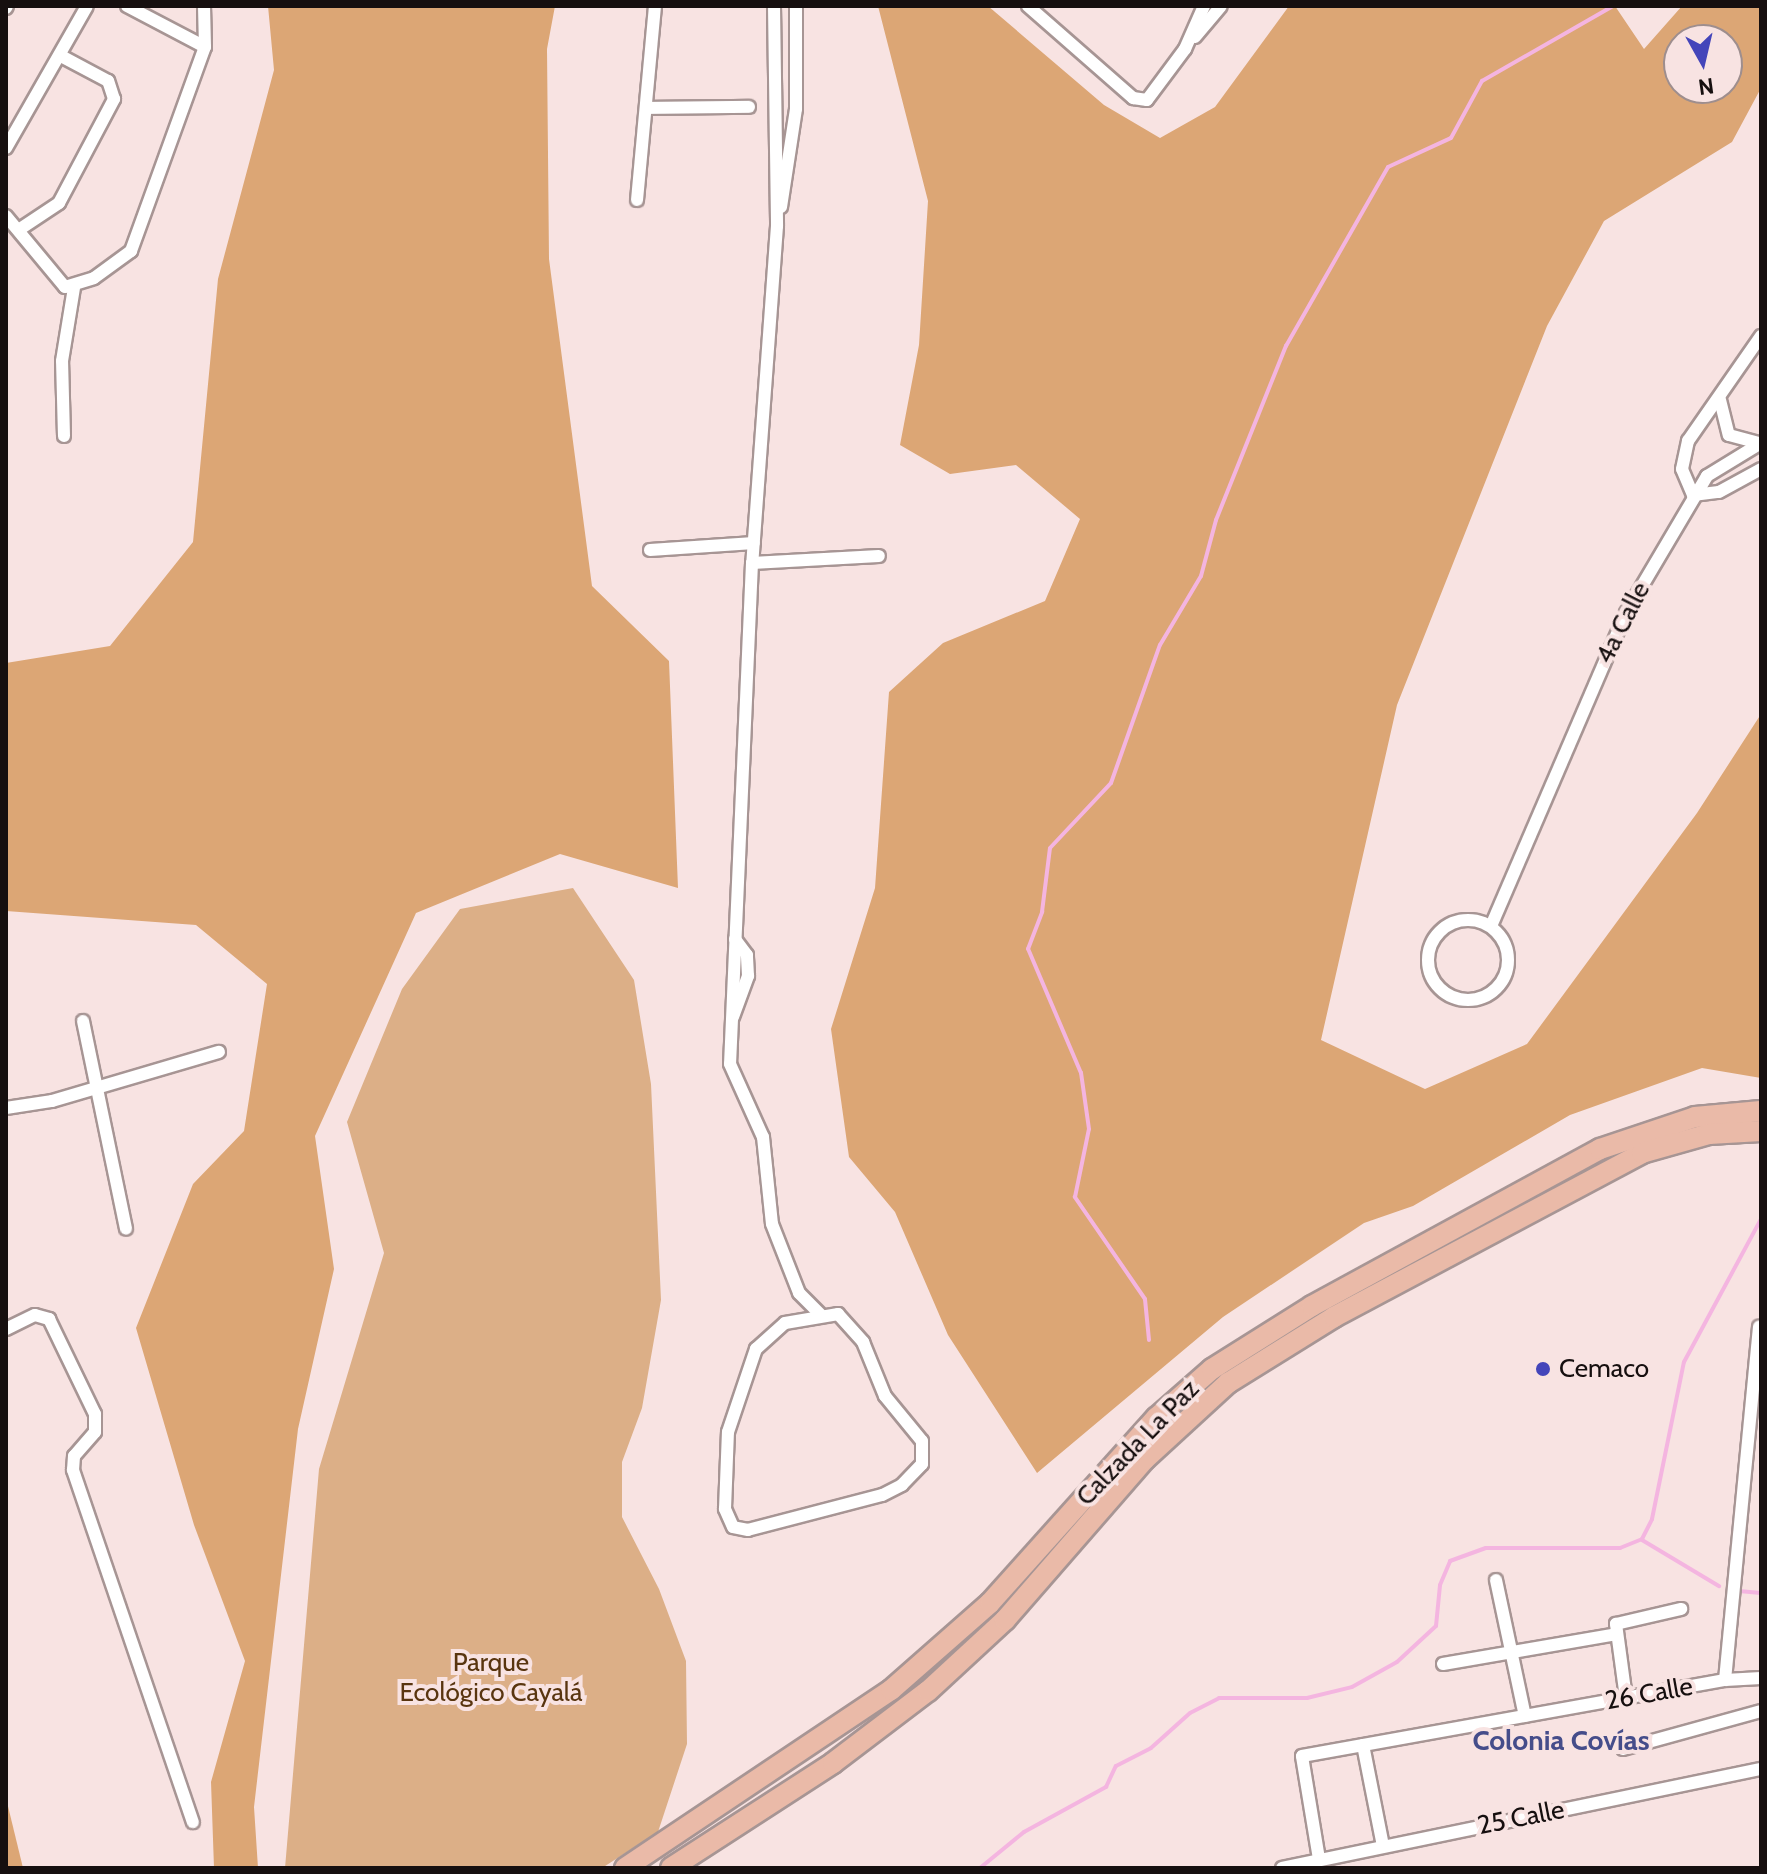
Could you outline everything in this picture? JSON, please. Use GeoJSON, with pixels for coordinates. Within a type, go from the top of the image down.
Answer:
{"type":"FeatureCollection","features":[{"type":"Feature","properties":{"kind":"main road","name":"Calzada La Paz"},"geometry":{"type":"LineString","coordinates":[[625,1868],[891,1690],[990,1603],[1156,1418],[1212,1369],[1312,1306],[1600,1149],[1695,1117],[1761,1111]]}},
{"type":"Feature","properties":{"kind":"main road","name":"Calzada La Paz"},"geometry":{"type":"LineString","coordinates":[[671,1868],[833,1763],[928,1691],[1005,1620],[1145,1459],[1228,1383],[1334,1317],[1642,1153],[1709,1134],[1761,1131]]}},
{"type":"Feature","properties":{"kind":"street"},"geometry":{"type":"LineString","coordinates":[[6,148],[87,6]]}},
{"type":"Feature","properties":{"kind":"street"},"geometry":{"type":"LineString","coordinates":[[127,6],[205,47]]}},
{"type":"Feature","properties":{"kind":"street"},"geometry":{"type":"LineString","coordinates":[[64,436],[62,361],[74,288],[122,259],[138,241],[205,47],[204,6]]}},
{"type":"Feature","properties":{"kind":"street"},"geometry":{"type":"LineString","coordinates":[[637,200],[655,6]]}},
{"type":"Feature","properties":{"kind":"street"},"geometry":{"type":"LineString","coordinates":[[774,6],[777,226],[752,563],[735,939],[747,955],[748,976],[730,1024],[730,1064],[763,1137],[772,1224],[799,1293],[820,1314]]}},
{"type":"Feature","properties":{"kind":"street"},"geometry":{"type":"LineString","coordinates":[[777,226],[796,109],[796,6]]}},
{"type":"Feature","properties":{"kind":"street"},"geometry":{"type":"LineString","coordinates":[[1028,6],[1133,98],[1147,100],[1159,91],[1185,49],[1204,6]]}},
{"type":"Feature","properties":{"kind":"street"},"geometry":{"type":"LineString","coordinates":[[1185,49],[1221,6]]}},
{"type":"Feature","properties":{"kind":"street"},"geometry":{"type":"LineString","coordinates":[[20,229],[59,203],[114,99],[108,81],[61,56]]}},
{"type":"Feature","properties":{"kind":"street"},"geometry":{"type":"LineString","coordinates":[[646,108],[749,107]]}},
{"type":"Feature","properties":{"kind":"street"},"geometry":{"type":"LineString","coordinates":[[6,216],[20,229],[56,282],[74,288]]}},
{"type":"Feature","properties":{"kind":"street"},"geometry":{"type":"LineString","coordinates":[[1761,336],[1683,455],[1682,469],[1693,495],[1719,492],[1761,469]]}},
{"type":"Feature","properties":{"kind":"street"},"geometry":{"type":"LineString","coordinates":[[1720,400],[1729,435],[1761,443]]}},
{"type":"Feature","properties":{"kind":"street","name":"4a Calle"},"geometry":{"type":"LineString","coordinates":[[1491,926],[1626,613],[1707,476],[1761,443]]}},
{"type":"Feature","properties":{"kind":"street"},"geometry":{"type":"LineString","coordinates":[[650,550],[754,543]]}},
{"type":"Feature","properties":{"kind":"street"},"geometry":{"type":"LineString","coordinates":[[752,563],[879,556]]}},
{"type":"Feature","properties":{"kind":"street"},"geometry":{"type":"LineString","coordinates":[[1465,919],[1491,926],[1507,947],[1509,961],[1500,985],[1490,994],[1464,1001],[1439,989],[1427,966],[1432,940],[1452,923],[1465,919]]}},
{"type":"Feature","properties":{"kind":"street"},"geometry":{"type":"LineString","coordinates":[[83,1021],[126,1229]]}},
{"type":"Feature","properties":{"kind":"street"},"geometry":{"type":"LineString","coordinates":[[6,1108],[98,1087],[219,1052]]}},
{"type":"Feature","properties":{"kind":"street"},"geometry":{"type":"LineString","coordinates":[[785,1323],[820,1314],[838,1314],[849,1321],[885,1396],[922,1441],[922,1464],[902,1485],[882,1495],[739,1529],[725,1509],[728,1432],[756,1349],[785,1323],[799,1293]]}},
{"type":"Feature","properties":{"kind":"street"},"geometry":{"type":"LineString","coordinates":[[6,1329],[35,1315],[49,1319],[95,1414],[95,1432],[71,1462],[193,1822]]}},
{"type":"Feature","properties":{"kind":"street"},"geometry":{"type":"LineString","coordinates":[[1725,1680],[1759,1327]]}},
{"type":"Feature","properties":{"kind":"street"},"geometry":{"type":"LineString","coordinates":[[1496,1580],[1509,1654],[1525,1716]]}},
{"type":"Feature","properties":{"kind":"street"},"geometry":{"type":"LineString","coordinates":[[1626,1698],[1616,1634],[1619,1621],[1681,1609]]}},
{"type":"Feature","properties":{"kind":"street"},"geometry":{"type":"LineString","coordinates":[[1443,1664],[1616,1634]]}},
{"type":"Feature","properties":{"kind":"street","name":"26 Calle"},"geometry":{"type":"LineString","coordinates":[[1319,1859],[1302,1756],[1725,1680],[1761,1678]]}},
{"type":"Feature","properties":{"kind":"street"},"geometry":{"type":"LineString","coordinates":[[1623,1749],[1761,1711]]}},
{"type":"Feature","properties":{"kind":"street"},"geometry":{"type":"LineString","coordinates":[[1363,1745],[1383,1846]]}},
{"type":"Feature","properties":{"kind":"street","name":"25 Calle"},"geometry":{"type":"LineString","coordinates":[[1282,1868],[1761,1769]]}},
{"type":"Feature","properties":{"kind":"green space","name":"Parque Ecológico Cayalá"},"geometry":{"type":"Polygon","coordinates":[[[573,888],[634,980],[651,1084],[661,1300],[642,1408],[622,1462],[622,1517],[659,1589],[686,1661],[687,1744],[658,1832],[602,1868],[285,1868],[319,1469],[384,1253],[347,1122],[402,989],[460,909],[573,888]]]}},
{"type":"Feature","properties":{"kind":"shaded area"},"geometry":{"type":"Polygon","coordinates":[[[268,6],[555,6],[547,49],[549,259],[592,586],[669,661],[678,888],[560,854],[416,913],[315,1136],[334,1269],[298,1429],[254,1807],[258,1868],[214,1868],[211,1782],[245,1661],[194,1525],[136,1328],[193,1184],[244,1131],[267,984],[196,925],[6,911],[6,663],[110,646],[193,542],[218,279],[274,70],[268,6]]]}},
{"type":"Feature","properties":{"kind":"shaded area"},"geometry":{"type":"Polygon","coordinates":[[[878,6],[988,6],[1104,105],[1160,138],[1215,107],[1289,6],[1615,6],[1644,49],[1663,28],[1663,104],[1743,104],[1743,24],[1666,24],[1682,6],[1761,6],[1761,88],[1732,142],[1604,221],[1547,326],[1397,705],[1321,1040],[1425,1089],[1527,1044],[1697,813],[1761,714],[1761,1078],[1702,1068],[1570,1115],[1413,1206],[1364,1223],[1223,1317],[1037,1473],[948,1335],[895,1212],[849,1157],[831,1029],[875,888],[889,692],[943,643],[1045,601],[1080,519],[1016,465],[950,474],[900,445],[919,345],[928,201],[878,6]]]}},
{"type":"Feature","properties":{"kind":"shaded area"},"geometry":{"type":"Polygon","coordinates":[[[6,1798],[23,1868],[6,1868],[6,1798]]]}},
{"type":"Feature","properties":{"kind":"waterway"},"geometry":{"type":"LineString","coordinates":[[1149,1340],[1145,1299],[1075,1197],[1089,1129],[1081,1073],[1028,949],[1042,912],[1050,848],[1111,783],[1160,645],[1201,576],[1216,520],[1286,346],[1388,167],[1451,138],[1482,81],[1613,6]]}},
{"type":"Feature","properties":{"kind":"waterway"},"geometry":{"type":"LineString","coordinates":[[980,1868],[1024,1832],[1106,1787],[1116,1766],[1151,1748],[1190,1713],[1219,1698],[1307,1698],[1352,1687],[1397,1662],[1436,1626],[1440,1585],[1450,1561],[1486,1548],[1620,1548],[1642,1539],[1652,1519],[1684,1362],[1761,1219]]}},
{"type":"Feature","properties":{"kind":"waterway"},"geometry":{"type":"LineString","coordinates":[[1642,1540],[1719,1586]]}},
{"type":"Feature","properties":{"kind":"waterway"},"geometry":{"type":"LineString","coordinates":[[1739,1591],[1761,1593]]}},
{"type":"Feature","properties":{"kind":"place","name":"Cemaco"},"geometry":{"type":"Point","coordinates":[1543,1369]}},
{"type":"Feature","properties":{"kind":"district","name":"Colonia Covías"},"geometry":{"type":"Point","coordinates":[1561,1740]}}]}
